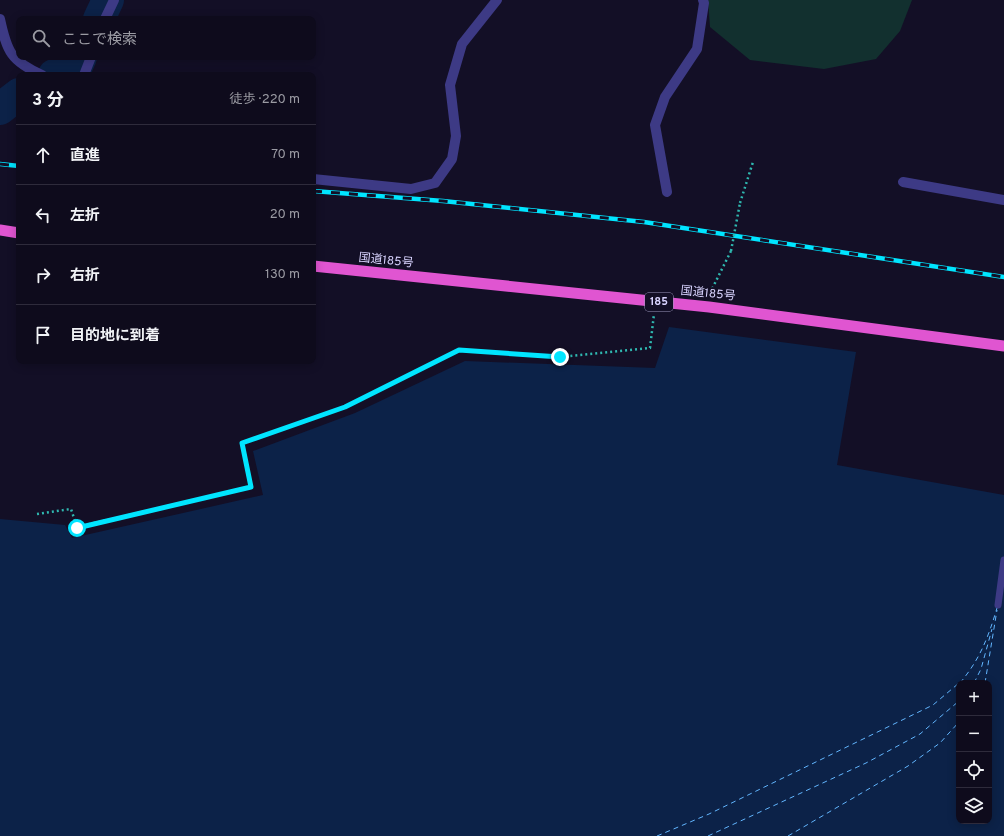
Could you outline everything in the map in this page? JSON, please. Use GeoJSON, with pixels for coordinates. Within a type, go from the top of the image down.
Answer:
{"type":"FeatureCollection","features":[{"type":"Feature","properties":{"kind":"highway"},"geometry":{"type":"LineString","coordinates":[[0,230],[16,233]]}},
{"type":"Feature","properties":{"kind":"highway","name":"国道185号"},"geometry":{"type":"LineString","coordinates":[[316,266],[787,317],[1004,346]]}},
{"type":"Feature","properties":{"kind":"street"},"geometry":{"type":"LineString","coordinates":[[106,16],[114,0]]}},
{"type":"Feature","properties":{"kind":"street"},"geometry":{"type":"LineString","coordinates":[[316,179],[411,189],[435,183],[452,159],[456,136],[450,85],[462,44],[497,0]]}},
{"type":"Feature","properties":{"kind":"street"},"geometry":{"type":"LineString","coordinates":[[667,192],[655,125],[665,97],[697,49],[704,3],[703,0]]}},
{"type":"Feature","properties":{"kind":"street"},"geometry":{"type":"LineString","coordinates":[[0,19],[3,36],[14,59],[36,72]]}},
{"type":"Feature","properties":{"kind":"street"},"geometry":{"type":"LineString","coordinates":[[85,72],[90,60]]}},
{"type":"Feature","properties":{"kind":"street"},"geometry":{"type":"LineString","coordinates":[[903,182],[1004,200]]}},
{"type":"Feature","properties":{"kind":"lane"},"geometry":{"type":"LineString","coordinates":[[998,606],[1004,560]]}},
{"type":"Feature","properties":{"kind":"path"},"geometry":{"type":"LineString","coordinates":[[710,292],[731,251],[740,203],[753,162]]}},
{"type":"Feature","properties":{"kind":"path"},"geometry":{"type":"LineString","coordinates":[[36,514],[71,509],[77,528],[251,487],[242,443],[345,407],[459,350],[560,357],[650,348],[656,302]]}},
{"type":"Feature","properties":{"kind":"green space"},"geometry":{"type":"Polygon","coordinates":[[[708,0],[912,0],[900,31],[876,59],[824,69],[750,60],[710,27],[708,0]]]}},
{"type":"Feature","properties":{"kind":"water"},"geometry":{"type":"Polygon","coordinates":[[[669,327],[856,352],[837,465],[1004,495],[1004,836],[0,836],[0,519],[65,525],[72,538],[263,495],[253,451],[355,413],[465,361],[655,368],[669,327]]]}},
{"type":"Feature","properties":{"kind":"waterway"},"geometry":{"type":"LineString","coordinates":[[100,16],[108,0]]}},
{"type":"Feature","properties":{"kind":"waterway"},"geometry":{"type":"LineString","coordinates":[[62,72],[77,66],[80,60]]}},
{"type":"Feature","properties":{"kind":"waterway"},"geometry":{"type":"LineString","coordinates":[[0,109],[16,96]]}},
{"type":"Feature","properties":{"kind":"ferry route"},"geometry":{"type":"LineString","coordinates":[[962,680],[983,648],[997,608]]}},
{"type":"Feature","properties":{"kind":"ferry route"},"geometry":{"type":"LineString","coordinates":[[985,680],[997,610]]}},
{"type":"Feature","properties":{"kind":"ferry route"},"geometry":{"type":"LineString","coordinates":[[976,680],[981,669],[992,629]]}},
{"type":"Feature","properties":{"kind":"ferry route"},"geometry":{"type":"LineString","coordinates":[[657,836],[709,814],[933,705],[956,686]]}},
{"type":"Feature","properties":{"kind":"ferry route"},"geometry":{"type":"LineString","coordinates":[[708,836],[866,763],[920,734],[956,704]]}},
{"type":"Feature","properties":{"kind":"ferry route"},"geometry":{"type":"LineString","coordinates":[[788,836],[908,766],[940,743],[956,725]]}},
{"type":"Feature","properties":{"kind":"railway"},"geometry":{"type":"LineString","coordinates":[[0,164],[16,166]]}},
{"type":"Feature","properties":{"kind":"railway"},"geometry":{"type":"LineString","coordinates":[[316,191],[443,201],[644,222],[1004,277]]}},
{"type":"Feature","properties":{"kind":"route"},"geometry":{"type":"LineString","coordinates":[[77,528],[251,487],[242,443],[345,407],[459,350],[560,357]]}}]}
